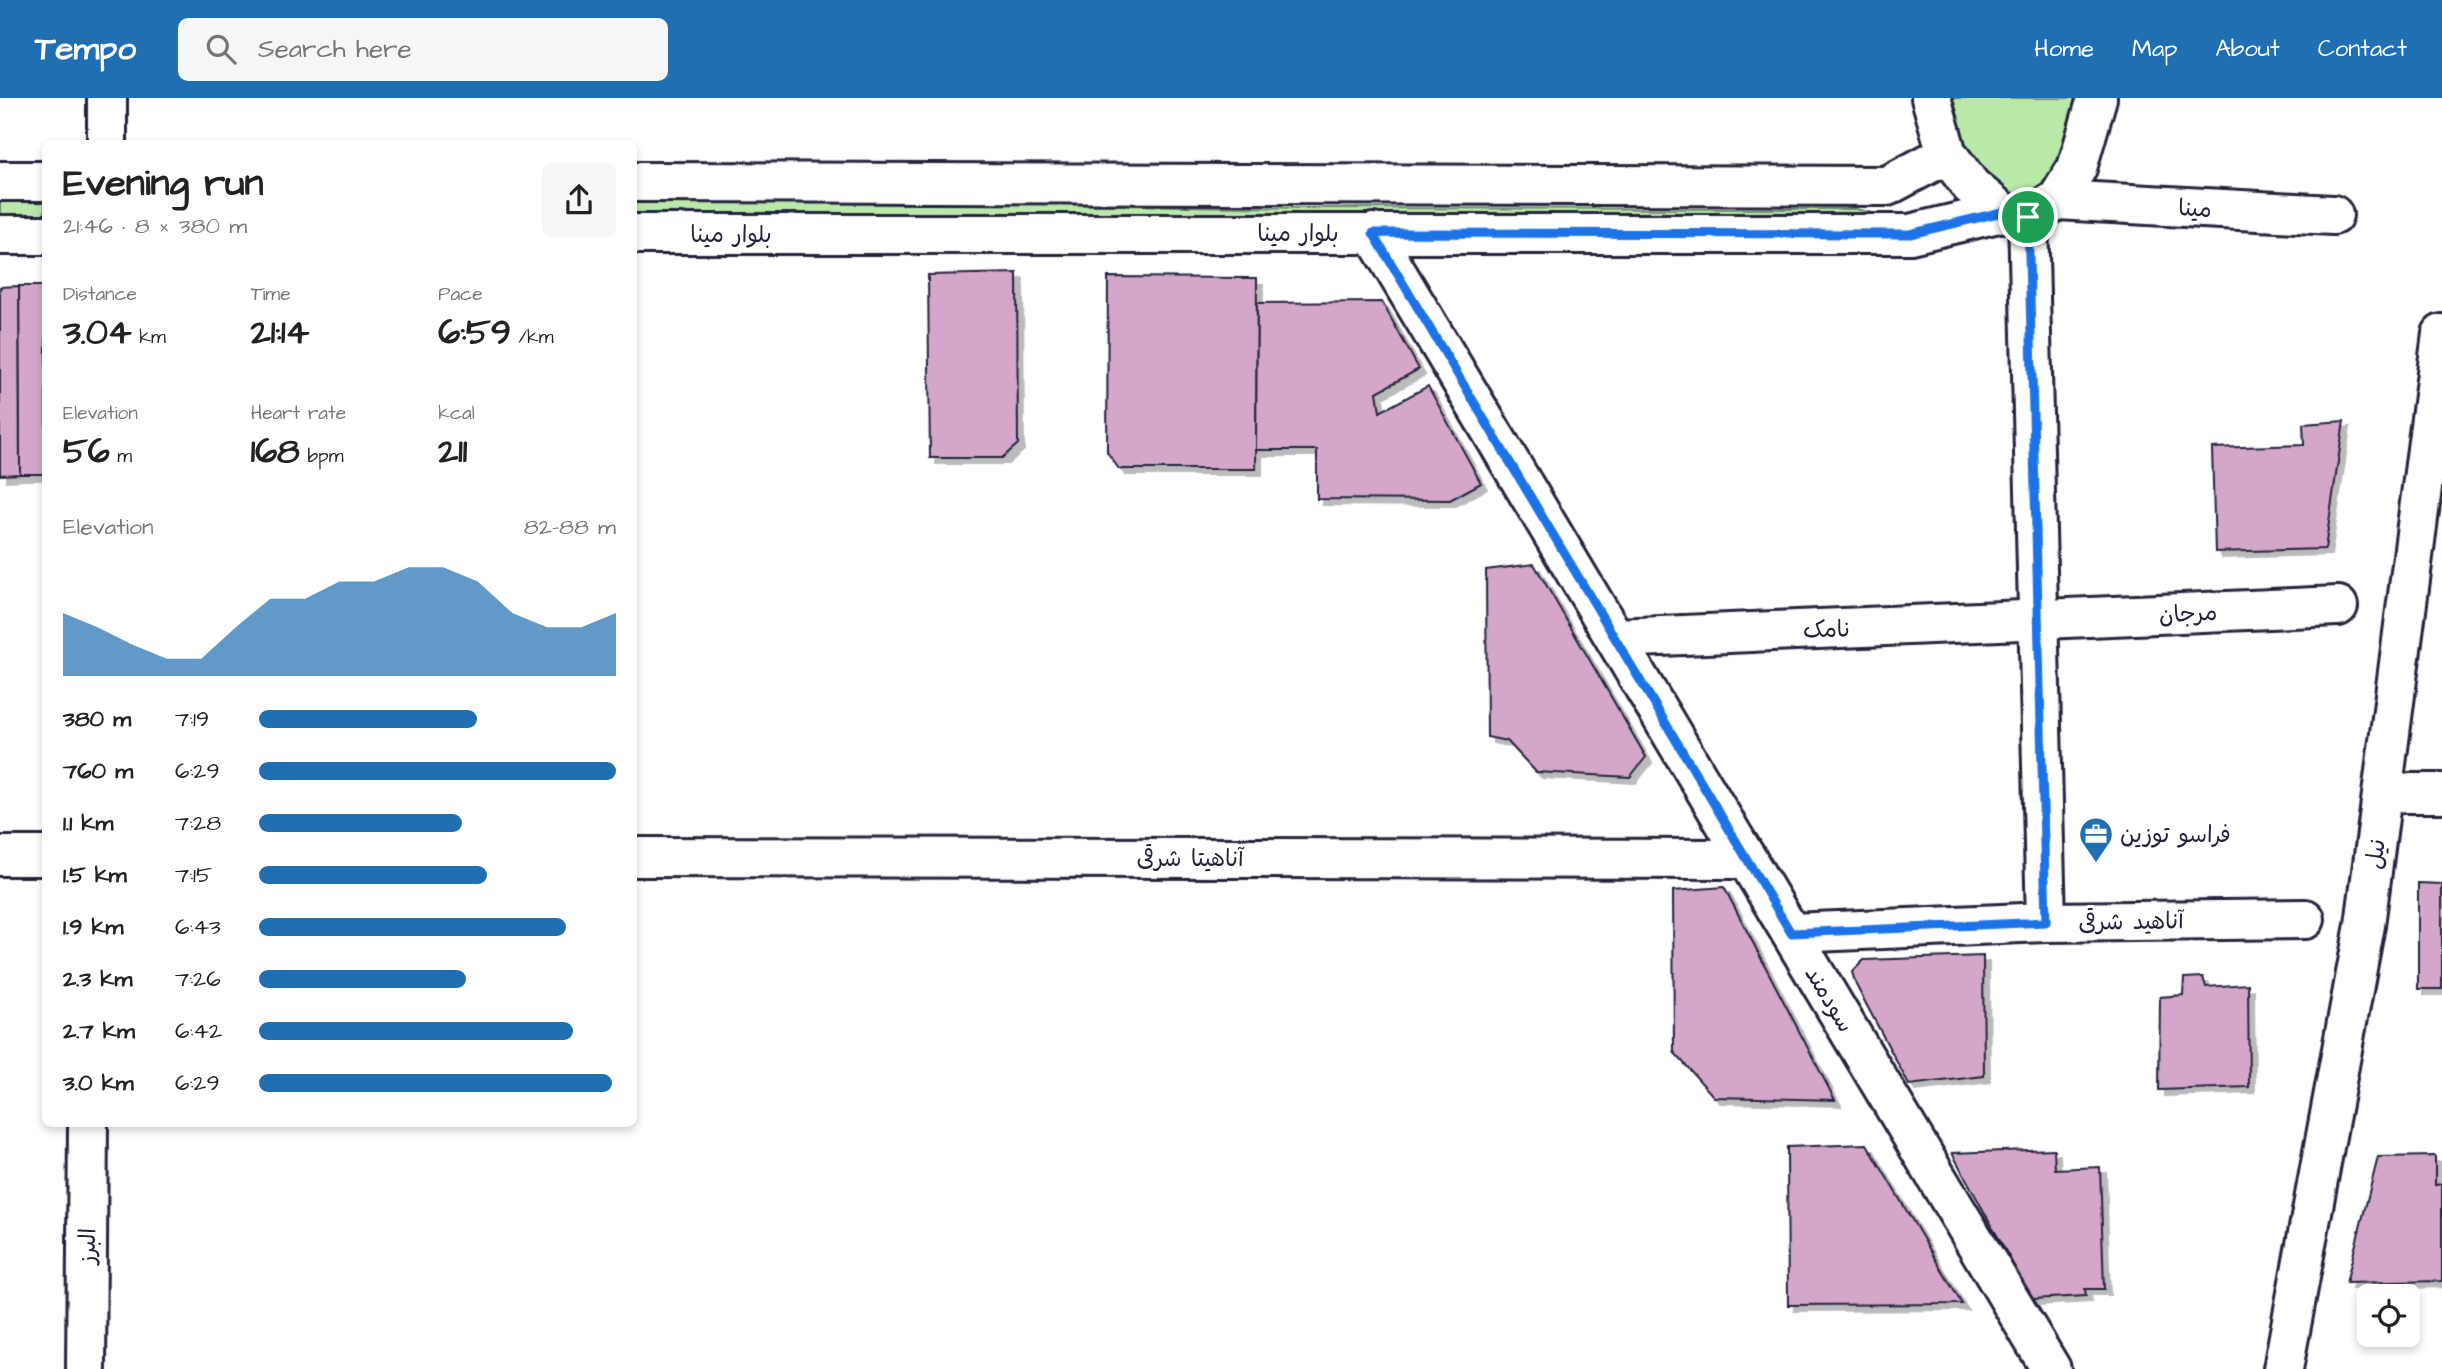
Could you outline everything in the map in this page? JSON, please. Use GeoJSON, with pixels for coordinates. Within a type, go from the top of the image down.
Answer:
{"type":"FeatureCollection","features":[{"type":"Feature","properties":{"kind":"street"},"geometry":{"type":"LineString","coordinates":[[107,98],[107,140]]}},
{"type":"Feature","properties":{"kind":"street"},"geometry":{"type":"LineString","coordinates":[[1931,98],[1947,154],[1970,186],[2029,210]]}},
{"type":"Feature","properties":{"kind":"street"},"geometry":{"type":"LineString","coordinates":[[2029,210],[2077,168],[2097,98]]}},
{"type":"Feature","properties":{"kind":"street"},"geometry":{"type":"LineString","coordinates":[[637,182],[1887,186],[1947,154]]}},
{"type":"Feature","properties":{"kind":"street"},"geometry":{"type":"LineString","coordinates":[[0,181],[42,181]]}},
{"type":"Feature","properties":{"kind":"street"},"geometry":{"type":"LineString","coordinates":[[2029,210],[2046,922]]}},
{"type":"Feature","properties":{"kind":"street","name":"مینا"},"geometry":{"type":"LineString","coordinates":[[2029,210],[2333,215]]}},
{"type":"Feature","properties":{"kind":"street","name":"بلوار مینا"},"geometry":{"type":"LineString","coordinates":[[637,234],[1910,234],[2029,210]]}},
{"type":"Feature","properties":{"kind":"street","name":"سودمند"},"geometry":{"type":"LineString","coordinates":[[1373,233],[2051,1369]]}},
{"type":"Feature","properties":{"kind":"street"},"geometry":{"type":"LineString","coordinates":[[0,235],[42,235]]}},
{"type":"Feature","properties":{"kind":"street","name":"نیل"},"geometry":{"type":"LineString","coordinates":[[2283,1369],[2365,925],[2442,334]]}},
{"type":"Feature","properties":{"kind":"street","name":"مرجان"},"geometry":{"type":"LineString","coordinates":[[2038,620],[2338,606]]}},
{"type":"Feature","properties":{"kind":"street","name":"نامک"},"geometry":{"type":"LineString","coordinates":[[1615,638],[2038,620]]}},
{"type":"Feature","properties":{"kind":"street"},"geometry":{"type":"LineString","coordinates":[[2383,793],[2442,793]]}},
{"type":"Feature","properties":{"kind":"street"},"geometry":{"type":"LineString","coordinates":[[0,856],[42,856]]}},
{"type":"Feature","properties":{"kind":"street","name":"آناهیتا شرقی"},"geometry":{"type":"LineString","coordinates":[[637,857],[1747,859]]}},
{"type":"Feature","properties":{"kind":"street","name":"آناهید شرقی"},"geometry":{"type":"LineString","coordinates":[[1791,933],[2046,922],[2305,919]]}},
{"type":"Feature","properties":{"kind":"street","name":"البرز"},"geometry":{"type":"LineString","coordinates":[[86,1369],[88,1127]]}},
{"type":"Feature","properties":{"kind":"green space"},"geometry":{"type":"Polygon","coordinates":[[[1944,98],[2087,98],[2049,191],[2014,202],[1975,170],[1944,98]]]}},
{"type":"Feature","properties":{"kind":"green space"},"geometry":{"type":"Polygon","coordinates":[[[0,192],[42,192],[42,218],[0,218],[0,192]]]}},
{"type":"Feature","properties":{"kind":"green space"},"geometry":{"type":"Polygon","coordinates":[[[637,197],[1303,208],[1856,209],[1872,213],[637,217],[637,197]]]}},
{"type":"Feature","properties":{"kind":"building"},"geometry":{"type":"Polygon","coordinates":[[[1017,273],[1018,444],[1002,458],[930,458],[928,275],[1017,273]]]}},
{"type":"Feature","properties":{"kind":"building"},"geometry":{"type":"Polygon","coordinates":[[[1108,277],[1257,278],[1256,469],[1119,469],[1107,452],[1108,277]]]}},
{"type":"Feature","properties":{"kind":"building"},"geometry":{"type":"Polygon","coordinates":[[[19,286],[42,286],[42,474],[20,474],[19,286]]]}},
{"type":"Feature","properties":{"kind":"building"},"geometry":{"type":"Polygon","coordinates":[[[19,286],[20,474],[0,475],[0,287],[19,286]]]}},
{"type":"Feature","properties":{"kind":"building"},"geometry":{"type":"Polygon","coordinates":[[[1382,302],[1419,369],[1377,392],[1380,412],[1428,386],[1481,483],[1450,500],[1317,499],[1317,450],[1256,450],[1257,303],[1382,302]]]}},
{"type":"Feature","properties":{"kind":"building"},"geometry":{"type":"Polygon","coordinates":[[[2344,421],[2325,549],[2215,552],[2212,448],[2304,445],[2303,424],[2344,421]]]}},
{"type":"Feature","properties":{"kind":"building"},"geometry":{"type":"Polygon","coordinates":[[[1534,564],[1646,757],[1630,777],[1536,772],[1507,741],[1487,737],[1486,570],[1534,564]]]}},
{"type":"Feature","properties":{"kind":"building"},"geometry":{"type":"Polygon","coordinates":[[[2418,883],[2442,884],[2442,989],[2418,989],[2418,883]]]}},
{"type":"Feature","properties":{"kind":"building"},"geometry":{"type":"Polygon","coordinates":[[[1724,887],[1835,1100],[1714,1097],[1674,1052],[1673,891],[1724,887]]]}},
{"type":"Feature","properties":{"kind":"building"},"geometry":{"type":"Polygon","coordinates":[[[1983,956],[1984,1076],[1909,1085],[1856,985],[1852,972],[1864,960],[1983,956]]]}},
{"type":"Feature","properties":{"kind":"building"},"geometry":{"type":"Polygon","coordinates":[[[2203,977],[2206,987],[2248,984],[2249,1087],[2159,1090],[2160,997],[2183,995],[2184,978],[2203,977]]]}},
{"type":"Feature","properties":{"kind":"building"},"geometry":{"type":"Polygon","coordinates":[[[1867,1144],[1962,1304],[1788,1305],[1787,1147],[1867,1144]]]}},
{"type":"Feature","properties":{"kind":"building"},"geometry":{"type":"Polygon","coordinates":[[[2054,1149],[2055,1169],[2100,1167],[2104,1289],[2085,1289],[2086,1296],[2032,1299],[1952,1153],[2054,1149]]]}},
{"type":"Feature","properties":{"kind":"building"},"geometry":{"type":"Polygon","coordinates":[[[2435,1156],[2435,1185],[2442,1184],[2442,1281],[2346,1283],[2378,1157],[2435,1156]]]}},
{"type":"Feature","properties":{"kind":"place","name":"فراسو توزین"},"geometry":{"type":"Point","coordinates":[2096,864]}},
{"type":"Feature","properties":{"kind":"route"},"geometry":{"type":"LineString","coordinates":[[2002,212],[2028,217],[2046,922],[1791,933],[1373,233],[1910,234],[2002,212]]}}]}
